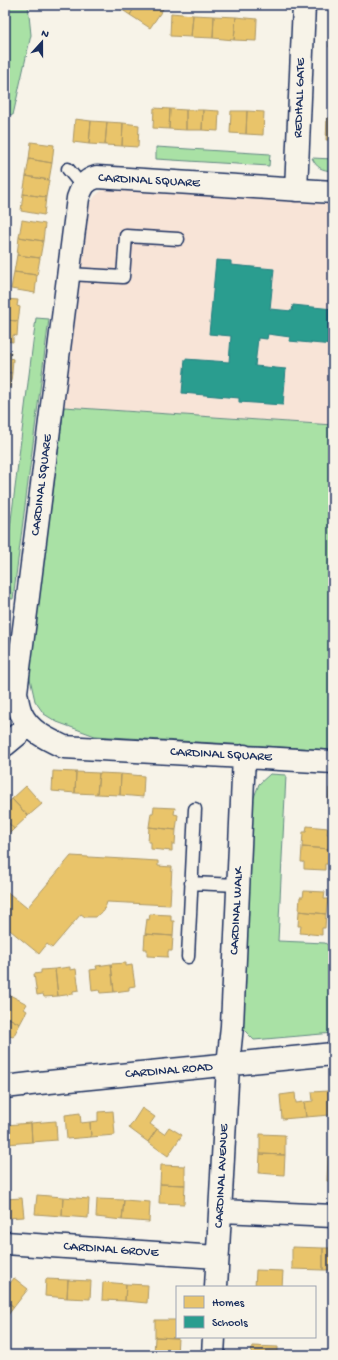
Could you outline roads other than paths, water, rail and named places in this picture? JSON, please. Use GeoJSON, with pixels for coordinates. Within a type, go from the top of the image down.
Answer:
{"type":"FeatureCollection","features":[{"type":"Feature","properties":{"kind":"street","name":"REDHALL GATE"},"geometry":{"type":"LineString","coordinates":[[296,190],[304,5]]}},
{"type":"Feature","properties":{"kind":"street","name":"CARDINAL SQUARE"},"geometry":{"type":"LineString","coordinates":[[333,192],[97,177],[91,179],[82,186],[78,198],[16,692],[21,712],[28,726],[47,739],[64,747],[333,762]]}},
{"type":"Feature","properties":{"kind":"street"},"geometry":{"type":"LineString","coordinates":[[5,745],[28,726]]}},
{"type":"Feature","properties":{"kind":"street","name":"CARDINAL WALK"},"geometry":{"type":"LineString","coordinates":[[228,1065],[232,1026],[244,756]]}},
{"type":"Feature","properties":{"kind":"street","name":"CARDINAL ROAD"},"geometry":{"type":"LineString","coordinates":[[5,1087],[333,1054]]}},
{"type":"Feature","properties":{"kind":"street","name":"CARDINAL AVENUE"},"geometry":{"type":"LineString","coordinates":[[216,1286],[228,1065]]}},
{"type":"Feature","properties":{"kind":"street"},"geometry":{"type":"LineString","coordinates":[[221,1211],[333,1216]]}},
{"type":"Feature","properties":{"kind":"street","name":"CARDINAL GROVE"},"geometry":{"type":"LineString","coordinates":[[5,1243],[217,1257]]}},
{"type":"Feature","properties":{"kind":"street"},"geometry":{"type":"LineString","coordinates":[[213,1355],[214,1338]]}},
{"type":"Feature","properties":{"kind":"lane"},"geometry":{"type":"LineString","coordinates":[[68,169],[82,186]]}},
{"type":"Feature","properties":{"kind":"lane"},"geometry":{"type":"LineString","coordinates":[[69,274],[123,278],[126,236],[178,239]]}},
{"type":"Feature","properties":{"kind":"lane"},"geometry":{"type":"LineString","coordinates":[[188,957],[195,809]]}},
{"type":"Feature","properties":{"kind":"lane"},"geometry":{"type":"LineString","coordinates":[[191,883],[238,885]]}}]}
